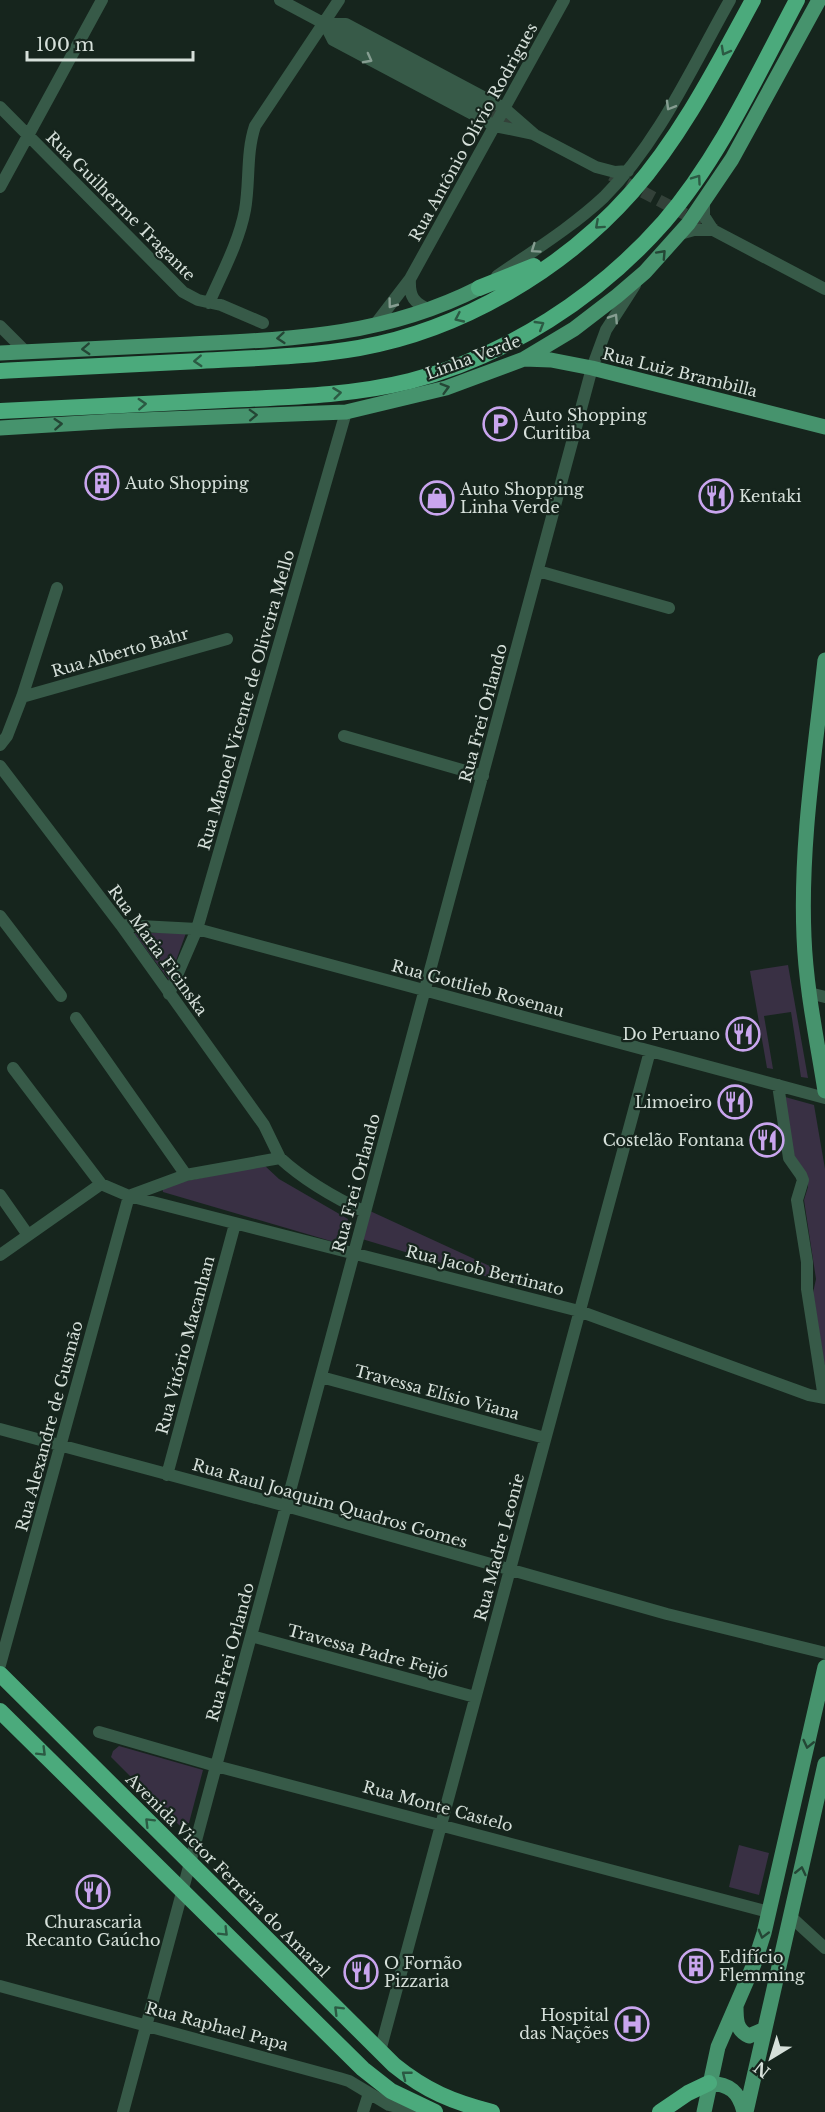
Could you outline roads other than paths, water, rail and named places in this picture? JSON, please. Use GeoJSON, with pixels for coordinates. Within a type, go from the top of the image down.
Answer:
{"type":"FeatureCollection","features":[{"type":"Feature","properties":{"kind":"highway"},"geometry":{"type":"LineString","coordinates":[[0,371],[297,355],[361,348],[402,338],[454,321],[507,293],[563,255],[618,207],[661,156],[692,109],[753,0]]}},
{"type":"Feature","properties":{"kind":"highway","name":"Linha Verde"},"geometry":{"type":"LineString","coordinates":[[0,411],[284,397],[369,389],[440,372],[478,358],[511,342],[547,322],[616,270],[664,222],[715,150],[797,0]]}},
{"type":"Feature","properties":{"kind":"highway"},"geometry":{"type":"LineString","coordinates":[[479,288],[563,255]]}},
{"type":"Feature","properties":{"kind":"highway","name":"Avenida Victor Ferreira do Amaral"},"geometry":{"type":"LineString","coordinates":[[0,1674],[406,2075],[435,2094],[492,2112]]}},
{"type":"Feature","properties":{"kind":"highway"},"geometry":{"type":"LineString","coordinates":[[0,1710],[349,2056],[391,2091],[435,2112]]}},
{"type":"Feature","properties":{"kind":"highway"},"geometry":{"type":"LineString","coordinates":[[660,2112],[688,2093],[709,2083]]}},
{"type":"Feature","properties":{"kind":"main road","name":"Linha Verde"},"geometry":{"type":"LineString","coordinates":[[0,428],[346,412],[446,388],[524,359],[574,329],[645,272],[681,234],[732,159],[819,0]]}},
{"type":"Feature","properties":{"kind":"main road"},"geometry":{"type":"LineString","coordinates":[[0,353],[274,339],[373,327],[430,310],[479,288]]}},
{"type":"Feature","properties":{"kind":"main road","name":"Rua Luiz Brambilla"},"geometry":{"type":"LineString","coordinates":[[524,359],[557,360],[592,368],[825,428]]}},
{"type":"Feature","properties":{"kind":"main road"},"geometry":{"type":"LineString","coordinates":[[825,660],[803,879],[804,940],[809,993],[825,1091]]}},
{"type":"Feature","properties":{"kind":"main road"},"geometry":{"type":"LineString","coordinates":[[704,2112],[718,2047],[759,1948],[769,1912],[825,1666]]}},
{"type":"Feature","properties":{"kind":"main road"},"geometry":{"type":"LineString","coordinates":[[745,2112],[825,1764]]}},
{"type":"Feature","properties":{"kind":"main road"},"geometry":{"type":"LineString","coordinates":[[736,2003],[736,2021],[743,2034],[749,2036],[763,2030]]}},
{"type":"Feature","properties":{"kind":"main road"},"geometry":{"type":"LineString","coordinates":[[709,2083],[731,2087],[738,2094],[745,2112]]}},
{"type":"Feature","properties":{"kind":"street"},"geometry":{"type":"LineString","coordinates":[[0,187],[102,0]]}},
{"type":"Feature","properties":{"kind":"street"},"geometry":{"type":"LineString","coordinates":[[280,0],[486,110]]}},
{"type":"Feature","properties":{"kind":"street"},"geometry":{"type":"LineString","coordinates":[[209,303],[242,224],[250,148],[255,126],[339,0]]}},
{"type":"Feature","properties":{"kind":"street","name":"Rua Antônio Olívio Rodrigues"},"geometry":{"type":"LineString","coordinates":[[373,327],[410,279],[564,0]]}},
{"type":"Feature","properties":{"kind":"street"},"geometry":{"type":"LineString","coordinates":[[479,288],[576,221],[628,171],[660,124],[730,0]]}},
{"type":"Feature","properties":{"kind":"street"},"geometry":{"type":"LineString","coordinates":[[325,24],[346,24],[504,108],[535,135],[596,167],[615,172],[628,171]]}},
{"type":"Feature","properties":{"kind":"street"},"geometry":{"type":"LineString","coordinates":[[325,24],[333,40],[495,126],[535,135]]}},
{"type":"Feature","properties":{"kind":"street","name":"Rua Guilherme Tragante"},"geometry":{"type":"LineString","coordinates":[[0,107],[183,292],[198,300],[230,308],[263,323]]}},
{"type":"Feature","properties":{"kind":"street"},"geometry":{"type":"LineString","coordinates":[[596,167],[607,181],[609,191]]}},
{"type":"Feature","properties":{"kind":"street"},"geometry":{"type":"LineString","coordinates":[[704,203],[704,216],[713,230]]}},
{"type":"Feature","properties":{"kind":"street"},"geometry":{"type":"LineString","coordinates":[[681,234],[694,230],[713,230],[824,288]]}},
{"type":"Feature","properties":{"kind":"street","name":"Rua Frei Orlando"},"geometry":{"type":"LineString","coordinates":[[123,2112],[592,368],[610,323],[645,272]]}},
{"type":"Feature","properties":{"kind":"street"},"geometry":{"type":"LineString","coordinates":[[410,279],[411,296],[414,301],[430,310]]}},
{"type":"Feature","properties":{"kind":"street"},"geometry":{"type":"LineString","coordinates":[[0,326],[26,352]]}},
{"type":"Feature","properties":{"kind":"street","name":"Rua Manoel Vicente de Oliveira Mello"},"geometry":{"type":"LineString","coordinates":[[169,994],[197,929],[346,412]]}},
{"type":"Feature","properties":{"kind":"street"},"geometry":{"type":"LineString","coordinates":[[538,571],[669,608]]}},
{"type":"Feature","properties":{"kind":"street"},"geometry":{"type":"LineString","coordinates":[[0,745],[7,736],[22,697],[57,588]]}},
{"type":"Feature","properties":{"kind":"street","name":"Rua Alberto Bahr"},"geometry":{"type":"LineString","coordinates":[[22,697],[227,639]]}},
{"type":"Feature","properties":{"kind":"street"},"geometry":{"type":"LineString","coordinates":[[344,736],[483,776]]}},
{"type":"Feature","properties":{"kind":"street","name":"Rua Maria Ficinska"},"geometry":{"type":"LineString","coordinates":[[0,766],[121,925],[264,1125],[280,1158]]}},
{"type":"Feature","properties":{"kind":"street"},"geometry":{"type":"LineString","coordinates":[[0,916],[61,996]]}},
{"type":"Feature","properties":{"kind":"street","name":"Rua Gottlieb Rosenau"},"geometry":{"type":"LineString","coordinates":[[121,925],[197,929],[825,1098]]}},
{"type":"Feature","properties":{"kind":"street"},"geometry":{"type":"LineString","coordinates":[[809,993],[825,997]]}},
{"type":"Feature","properties":{"kind":"street"},"geometry":{"type":"LineString","coordinates":[[76,1018],[186,1175]]}},
{"type":"Feature","properties":{"kind":"street","name":"Rua Madre Leonie"},"geometry":{"type":"LineString","coordinates":[[380,2051],[650,1051]]}},
{"type":"Feature","properties":{"kind":"street"},"geometry":{"type":"LineString","coordinates":[[0,1255],[101,1184],[13,1068]]}},
{"type":"Feature","properties":{"kind":"street"},"geometry":{"type":"LineString","coordinates":[[778,1085],[789,1158],[803,1180],[797,1200],[807,1262],[807,1289],[825,1398]]}},
{"type":"Feature","properties":{"kind":"street"},"geometry":{"type":"LineString","coordinates":[[129,1196],[186,1175],[280,1158],[295,1172],[365,1212]]}},
{"type":"Feature","properties":{"kind":"street","name":"Rua Jacob Bertinato"},"geometry":{"type":"LineString","coordinates":[[101,1184],[129,1196],[579,1311],[809,1395],[825,1398]]}},
{"type":"Feature","properties":{"kind":"street"},"geometry":{"type":"LineString","coordinates":[[0,1195],[28,1235]]}},
{"type":"Feature","properties":{"kind":"street","name":"Rua Alexandre de Gusmão"},"geometry":{"type":"LineString","coordinates":[[0,1665],[129,1196]]}},
{"type":"Feature","properties":{"kind":"street","name":"Rua Vitório Macanhan"},"geometry":{"type":"LineString","coordinates":[[168,1475],[235,1224]]}},
{"type":"Feature","properties":{"kind":"street","name":"Travessa Elísio Viana"},"geometry":{"type":"LineString","coordinates":[[321,1377],[545,1438]]}},
{"type":"Feature","properties":{"kind":"street","name":"Rua Raul Joaquim Quadros Gomes"},"geometry":{"type":"LineString","coordinates":[[0,1429],[286,1506],[666,1614],[825,1653]]}},
{"type":"Feature","properties":{"kind":"street","name":"Travessa Padre Feijó"},"geometry":{"type":"LineString","coordinates":[[251,1636],[475,1697]]}},
{"type":"Feature","properties":{"kind":"street","name":"Rua Monte Castelo"},"geometry":{"type":"LineString","coordinates":[[99,1732],[216,1766],[769,1912]]}},
{"type":"Feature","properties":{"kind":"street"},"geometry":{"type":"LineString","coordinates":[[791,1917],[825,1948]]}},
{"type":"Feature","properties":{"kind":"street","name":"Rua Raphael Papa"},"geometry":{"type":"LineString","coordinates":[[0,1986],[342,2079],[389,2105],[419,2112]]}},
{"type":"Feature","properties":{"kind":"street"},"geometry":{"type":"LineString","coordinates":[[342,2079],[352,2068],[354,2061],[349,2056]]}},
{"type":"Feature","properties":{"kind":"street"},"geometry":{"type":"LineString","coordinates":[[363,2112],[369,2093]]}},
{"type":"Feature","properties":{"kind":"tunnel"},"geometry":{"type":"LineString","coordinates":[[486,110],[526,131]]}},
{"type":"Feature","properties":{"kind":"tunnel"},"geometry":{"type":"LineString","coordinates":[[611,175],[715,230]]}},
{"type":"Feature","properties":{"kind":"place","name":"Auto Shopping Curitiba"},"geometry":{"type":"Point","coordinates":[500,424]}},
{"type":"Feature","properties":{"kind":"place","name":"Auto Shopping"},"geometry":{"type":"Point","coordinates":[102,483]}},
{"type":"Feature","properties":{"kind":"place","name":"Kentaki"},"geometry":{"type":"Point","coordinates":[716,496]}},
{"type":"Feature","properties":{"kind":"place","name":"Auto Shopping Linha Verde"},"geometry":{"type":"Point","coordinates":[437,498]}},
{"type":"Feature","properties":{"kind":"place","name":"Do Peruano"},"geometry":{"type":"Point","coordinates":[743,1034]}},
{"type":"Feature","properties":{"kind":"place","name":"Limoeiro"},"geometry":{"type":"Point","coordinates":[735,1102]}},
{"type":"Feature","properties":{"kind":"place","name":"Costelão Fontana"},"geometry":{"type":"Point","coordinates":[767,1140]}},
{"type":"Feature","properties":{"kind":"place","name":"Churascaria Recanto Gaúcho"},"geometry":{"type":"Point","coordinates":[93,1892]}},
{"type":"Feature","properties":{"kind":"place","name":"Edifício Flemming"},"geometry":{"type":"Point","coordinates":[696,1966]}},
{"type":"Feature","properties":{"kind":"place","name":"O Fornão Pizzaria"},"geometry":{"type":"Point","coordinates":[361,1972]}},
{"type":"Feature","properties":{"kind":"place","name":"Hospital das Nações"},"geometry":{"type":"Point","coordinates":[632,2024]}}]}
